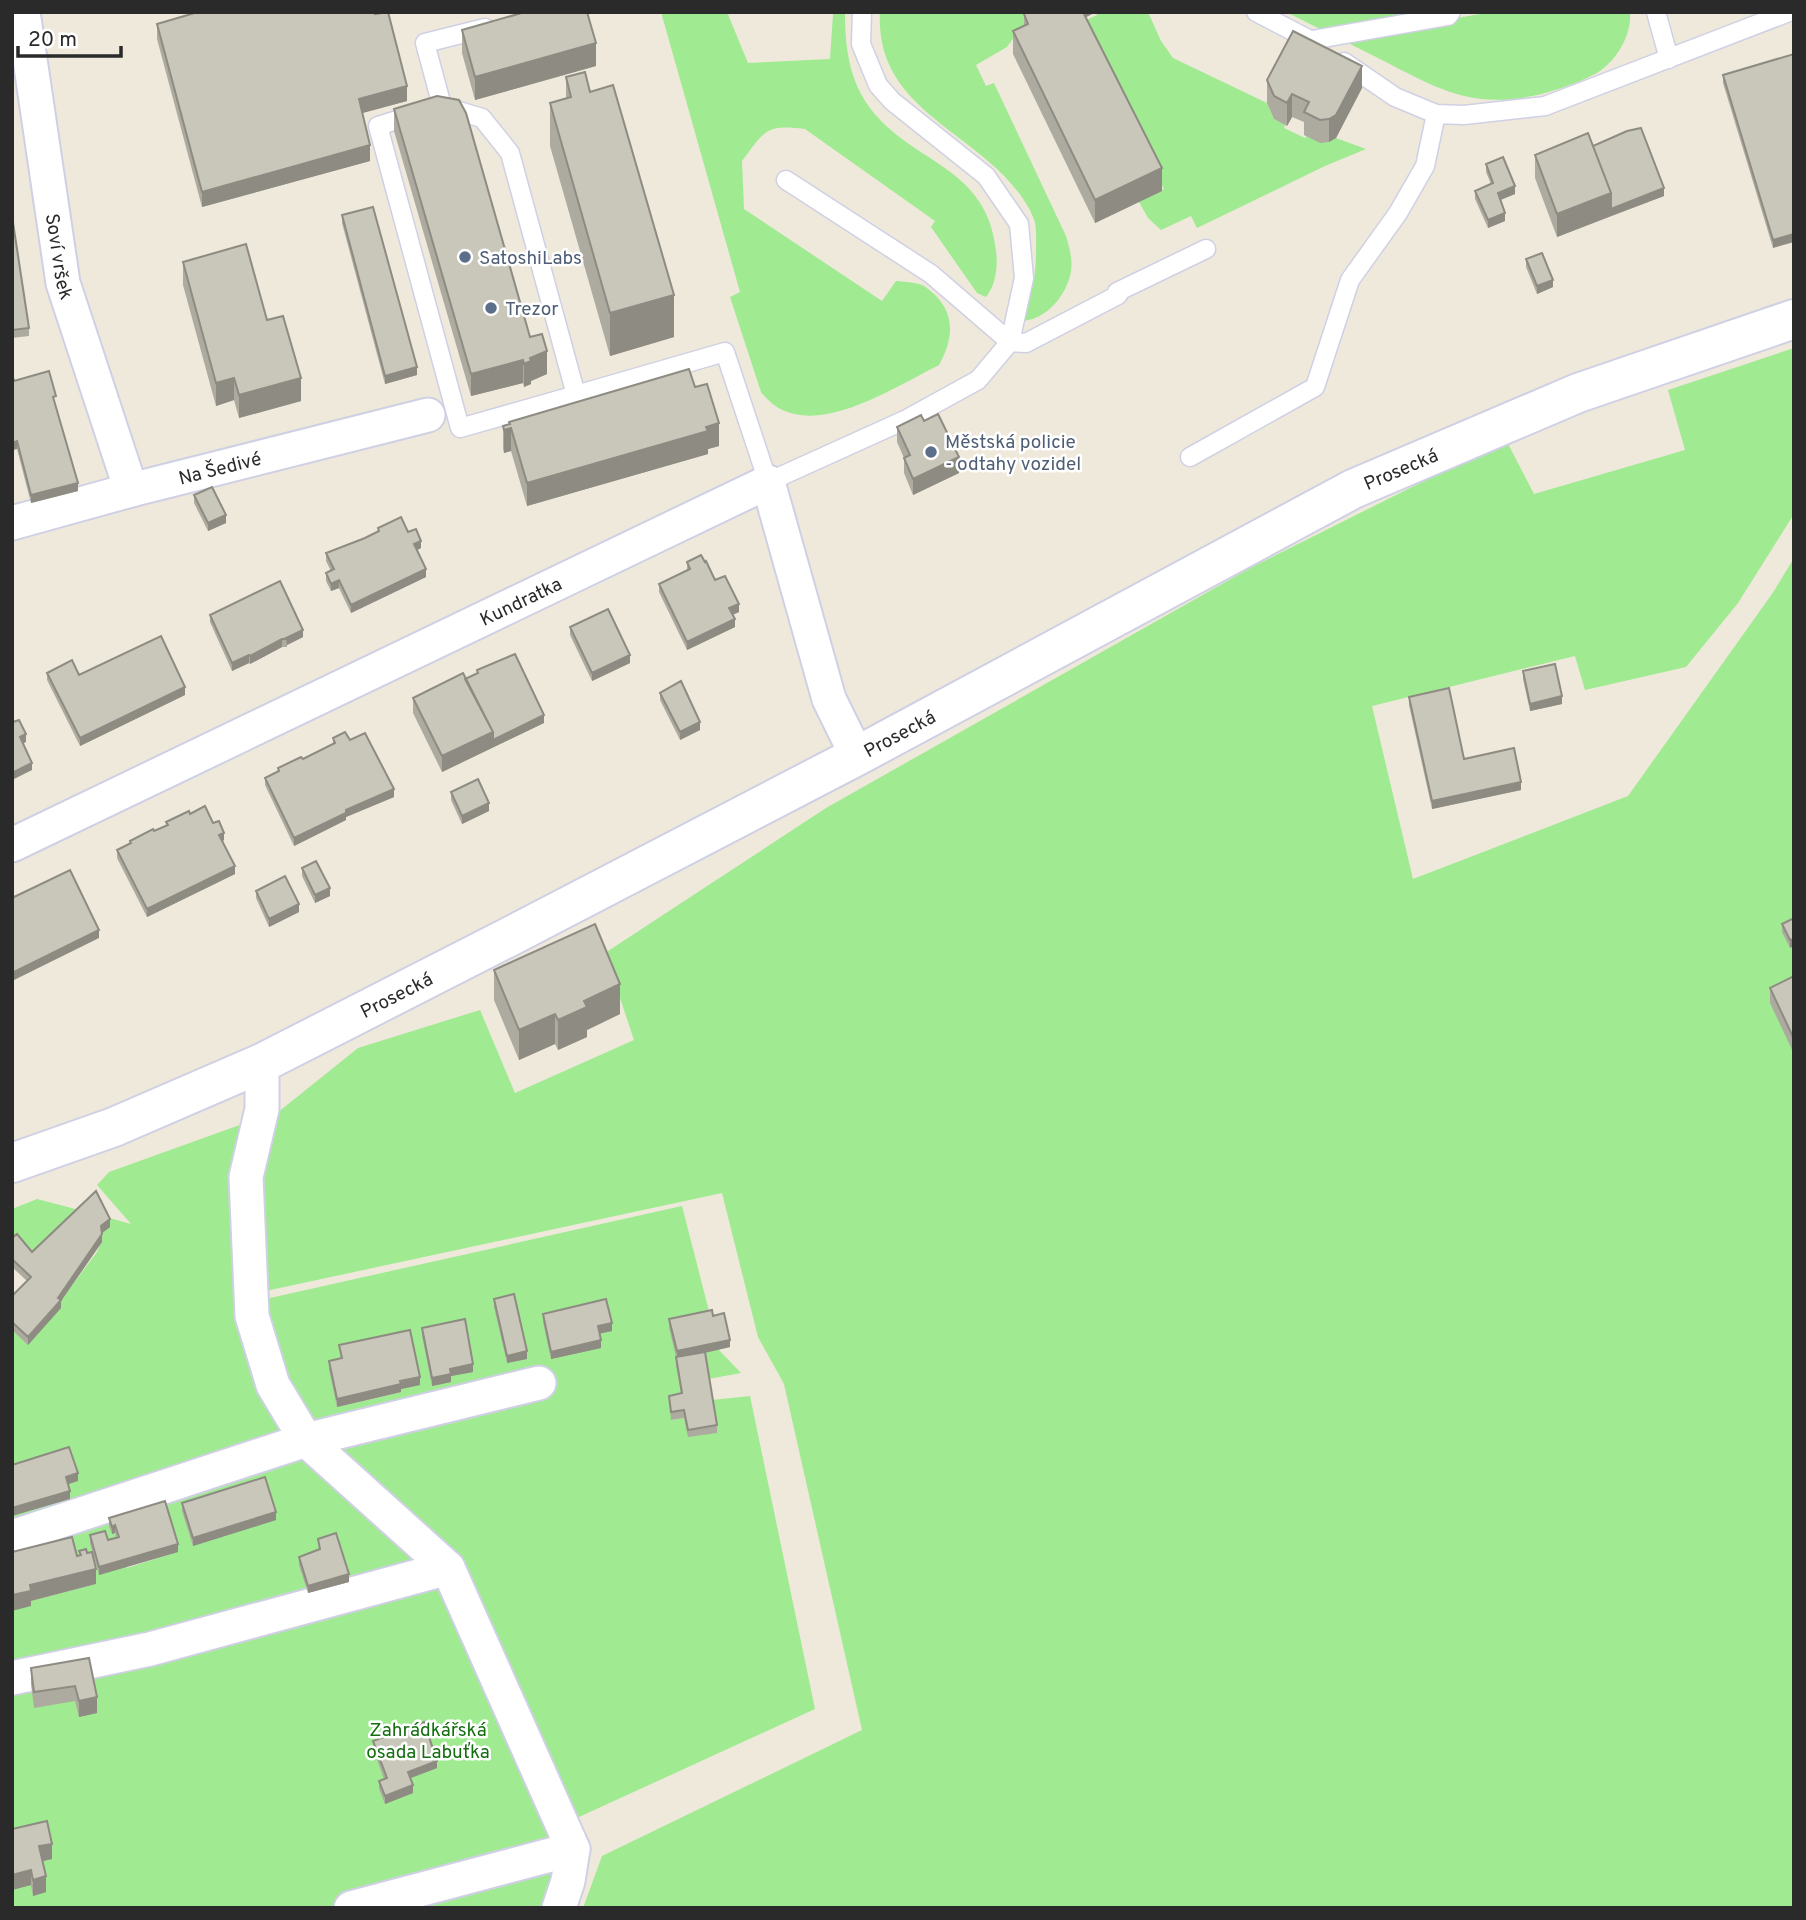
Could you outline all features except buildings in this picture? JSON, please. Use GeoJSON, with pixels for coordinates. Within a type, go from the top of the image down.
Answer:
{"type":"FeatureCollection","features":[{"type":"Feature","properties":{"kind":"main road","name":"Prosecká"},"geometry":{"type":"LineString","coordinates":[[12,1163],[114,1127],[262,1063],[857,755],[1353,489],[1578,393],[1794,319]]}},
{"type":"Feature","properties":{"kind":"street","name":"Soví vršek"},"geometry":{"type":"LineString","coordinates":[[23,12],[63,284],[131,490]]}},
{"type":"Feature","properties":{"kind":"street","name":"Na Šedivé"},"geometry":{"type":"LineString","coordinates":[[12,523],[428,415]]}},
{"type":"Feature","properties":{"kind":"street"},"geometry":{"type":"LineString","coordinates":[[768,482],[829,699],[857,755]]}},
{"type":"Feature","properties":{"kind":"street","name":"Kundratka"},"geometry":{"type":"LineString","coordinates":[[12,845],[768,482]]}},
{"type":"Feature","properties":{"kind":"street"},"geometry":{"type":"LineString","coordinates":[[262,1063],[262,1109],[246,1177],[252,1316],[273,1385],[306,1440],[448,1568],[573,1849],[569,1881],[559,1908]]}},
{"type":"Feature","properties":{"kind":"street"},"geometry":{"type":"LineString","coordinates":[[12,1536],[306,1440],[539,1383]]}},
{"type":"Feature","properties":{"kind":"street"},"geometry":{"type":"LineString","coordinates":[[12,1678],[150,1649],[448,1568]]}},
{"type":"Feature","properties":{"kind":"street"},"geometry":{"type":"LineString","coordinates":[[351,1908],[573,1849]]}},
{"type":"Feature","properties":{"kind":"lane"},"geometry":{"type":"LineString","coordinates":[[576,395],[510,153],[482,118],[442,106],[378,126],[460,428],[576,395],[725,352],[768,482],[907,419],[978,380],[1010,342],[1024,278],[1019,224],[986,176],[892,101],[878,85],[861,44],[862,12]]}},
{"type":"Feature","properties":{"kind":"lane"},"geometry":{"type":"LineString","coordinates":[[1256,12],[1312,40],[1395,97],[1436,114],[1464,115],[1545,106],[1789,12]]}},
{"type":"Feature","properties":{"kind":"lane"},"geometry":{"type":"LineString","coordinates":[[1312,40],[1448,16],[1451,12]]}},
{"type":"Feature","properties":{"kind":"lane"},"geometry":{"type":"LineString","coordinates":[[1656,12],[1670,59]]}},
{"type":"Feature","properties":{"kind":"lane"},"geometry":{"type":"LineString","coordinates":[[442,106],[425,43],[505,23]]}},
{"type":"Feature","properties":{"kind":"lane"},"geometry":{"type":"LineString","coordinates":[[1190,457],[1315,387],[1350,280],[1398,214],[1425,166],[1436,114]]}},
{"type":"Feature","properties":{"kind":"lane"},"geometry":{"type":"LineString","coordinates":[[786,180],[931,274],[1010,342],[1026,343],[1118,295],[1117,292],[1206,249]]}},
{"type":"Feature","properties":{"kind":"green space"},"geometry":{"type":"Polygon","coordinates":[[[661,12],[727,12],[748,63],[830,59],[833,14],[845,12],[846,38],[853,75],[870,108],[887,127],[964,183],[979,200],[990,223],[996,251],[996,275],[992,287],[986,297],[977,293],[931,227],[935,221],[805,129],[774,129],[761,136],[742,161],[744,209],[882,301],[896,281],[924,286],[934,294],[942,303],[950,322],[948,343],[939,365],[873,399],[823,415],[800,415],[779,408],[761,392],[730,297],[740,292],[661,12]]]}},
{"type":"Feature","properties":{"kind":"green space"},"geometry":{"type":"Polygon","coordinates":[[[880,12],[1053,12],[1019,30],[1007,47],[976,65],[986,86],[994,83],[1066,236],[1071,262],[1069,280],[1060,297],[1040,316],[1023,321],[1021,318],[1034,278],[1034,219],[1017,190],[994,166],[917,103],[896,78],[883,48],[880,12]]]}},
{"type":"Feature","properties":{"kind":"green space"},"geometry":{"type":"Polygon","coordinates":[[[1096,12],[1148,12],[1161,41],[1173,58],[1267,103],[1274,119],[1285,125],[1284,128],[1305,138],[1307,136],[1325,142],[1336,138],[1366,149],[1197,228],[1191,216],[1161,230],[1148,218],[1139,202],[1164,189],[1080,23],[1097,15],[1096,12]]]}},
{"type":"Feature","properties":{"kind":"green space"},"geometry":{"type":"Polygon","coordinates":[[[1286,12],[1407,12],[1410,26],[1492,12],[1630,12],[1630,21],[1621,48],[1609,63],[1595,74],[1540,94],[1495,100],[1468,97],[1430,84],[1286,12]]]}},
{"type":"Feature","properties":{"kind":"green space"},"geometry":{"type":"Polygon","coordinates":[[[1794,348],[1794,514],[1738,603],[1686,667],[1585,690],[1575,656],[1372,706],[1413,879],[1628,796],[1772,594],[1794,558],[1794,1908],[583,1908],[602,1856],[862,1730],[784,1384],[758,1337],[722,1193],[261,1292],[251,1184],[272,1117],[358,1048],[480,1010],[515,1093],[634,1040],[605,953],[826,808],[1252,567],[1506,440],[1534,494],[1685,450],[1668,390],[1794,348]]]}},
{"type":"Feature","properties":{"kind":"green space","name":"Zahrádkářská osada Labuťka"},"geometry":{"type":"Polygon","coordinates":[[[248,1122],[261,1300],[682,1206],[719,1350],[741,1373],[708,1379],[682,1401],[671,1420],[684,1418],[712,1400],[750,1396],[815,1709],[579,1817],[548,1908],[12,1908],[12,1611],[30,1601],[96,1584],[12,1568],[12,1330],[28,1344],[97,1252],[106,1217],[131,1224],[97,1185],[109,1172],[248,1122]],[[342,1366],[337,1407],[401,1392],[400,1389],[420,1384],[342,1366]],[[164,1509],[112,1534],[115,1533],[127,1568],[177,1552],[164,1509]]]}},
{"type":"Feature","properties":{"kind":"green space"},"geometry":{"type":"Polygon","coordinates":[[[37,1199],[83,1211],[32,1260],[12,1246],[12,1209],[37,1199]]]}},
{"type":"Feature","properties":{"kind":"place","name":"SatoshiLabs"},"geometry":{"type":"Point","coordinates":[465,257]}},
{"type":"Feature","properties":{"kind":"place","name":"Trezor"},"geometry":{"type":"Point","coordinates":[491,308]}},
{"type":"Feature","properties":{"kind":"place","name":"Městská policie - odtahy vozidel"},"geometry":{"type":"Point","coordinates":[931,452]}}]}
